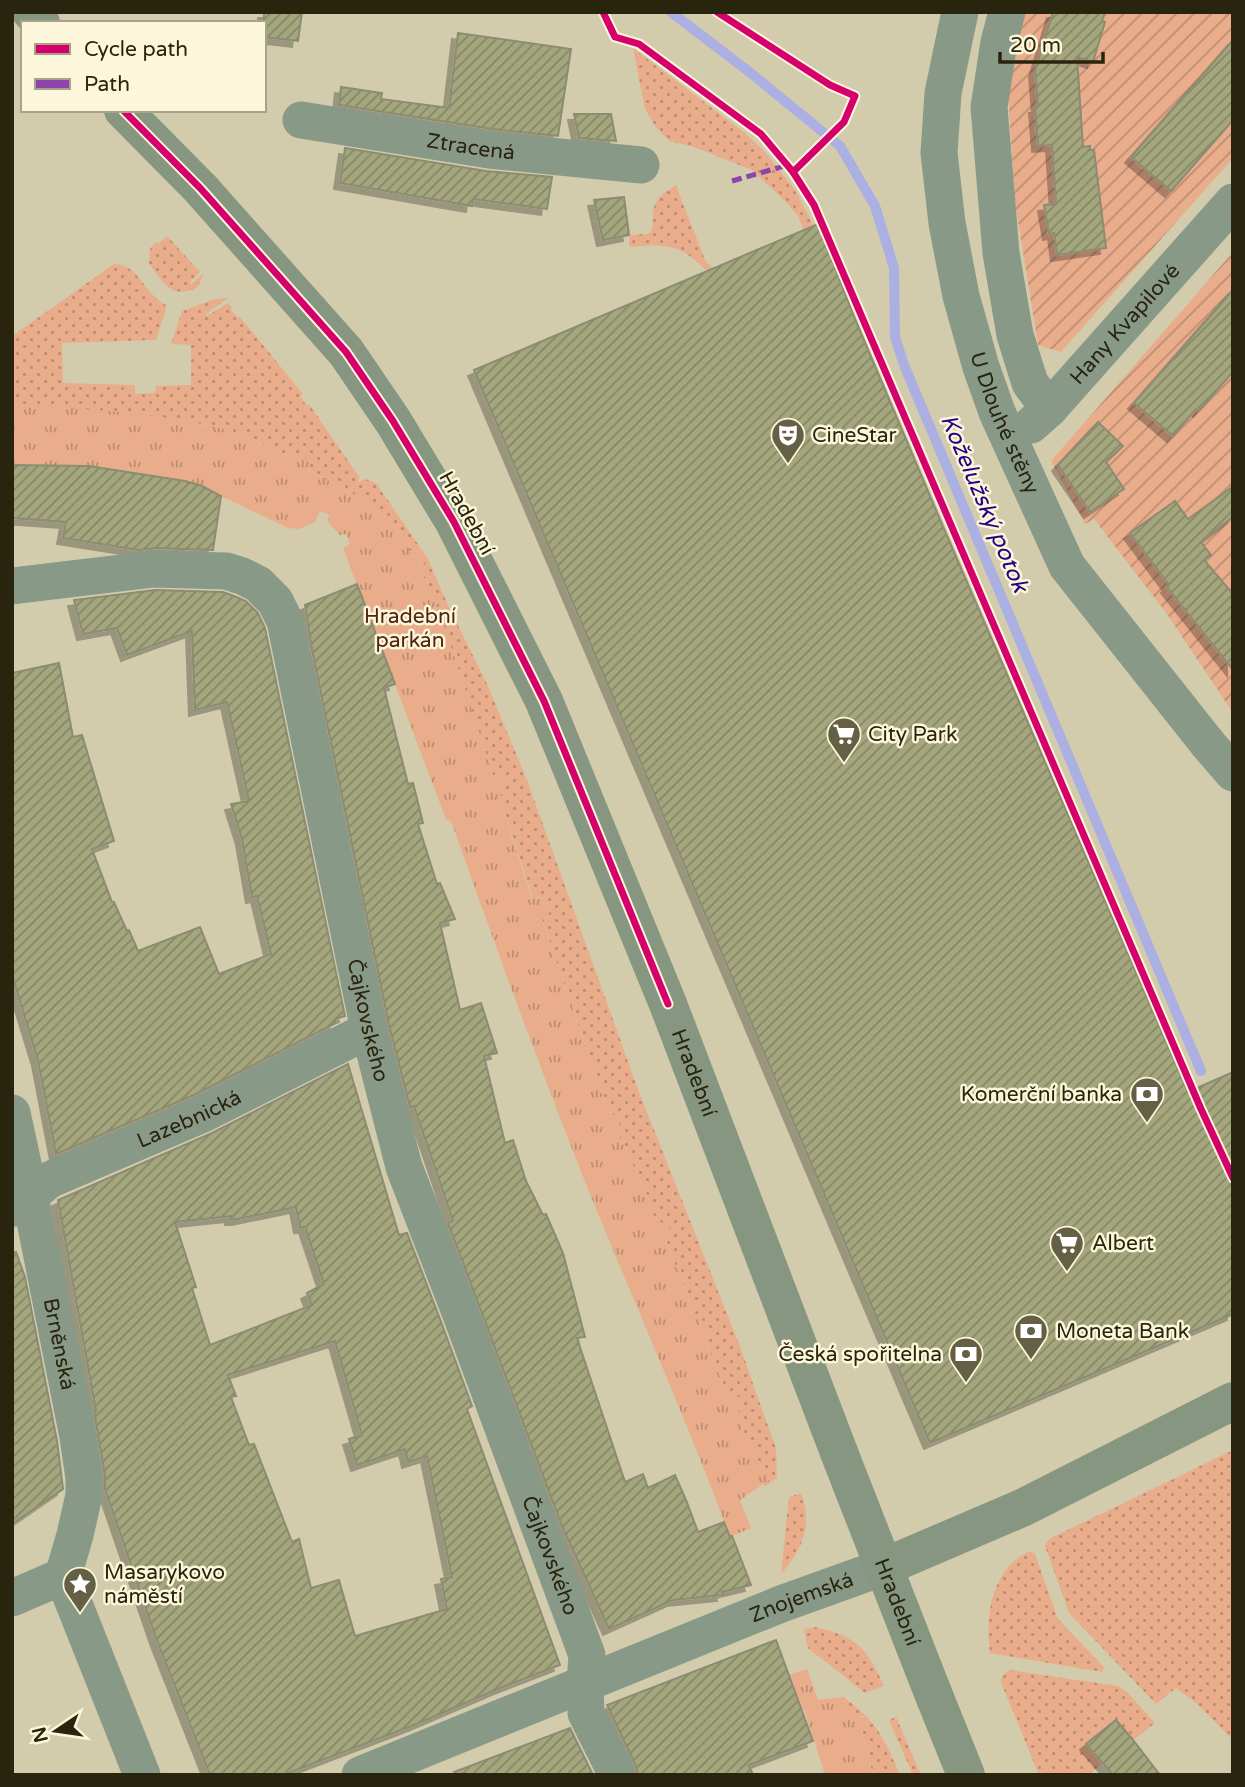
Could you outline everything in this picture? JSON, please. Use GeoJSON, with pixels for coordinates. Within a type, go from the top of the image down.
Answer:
{"type":"FeatureCollection","features":[{"type":"Feature","properties":{"kind":"main road","name":"Hradební"},"geometry":{"type":"LineString","coordinates":[[125,112],[201,189],[346,352],[393,421],[454,522],[544,701],[668,1004],[966,1775]]}},
{"type":"Feature","properties":{"kind":"main road","name":"Znojemská"},"geometry":{"type":"LineString","coordinates":[[884,1567],[1032,1502],[1233,1401]]}},
{"type":"Feature","properties":{"kind":"street","name":"U Dlouhé stěny"},"geometry":{"type":"LineString","coordinates":[[960,12],[943,93],[939,153],[961,296],[997,412],[1067,566],[1233,773]]}},
{"type":"Feature","properties":{"kind":"street","name":"U Dlouhé stěny"},"geometry":{"type":"LineString","coordinates":[[1007,12],[999,42],[989,107],[1001,253],[1015,335],[1030,383],[1049,409]]}},
{"type":"Feature","properties":{"kind":"street","name":"Ztracená"},"geometry":{"type":"LineString","coordinates":[[301,120],[489,150],[641,165]]}},
{"type":"Feature","properties":{"kind":"street","name":"Hany Kvapilové"},"geometry":{"type":"LineString","coordinates":[[1012,442],[1049,409],[1233,202]]}},
{"type":"Feature","properties":{"kind":"street","name":"Čajkovského"},"geometry":{"type":"LineString","coordinates":[[12,586],[154,569],[226,571],[258,584],[275,601],[285,621],[369,1030],[404,1167],[587,1656],[586,1713],[617,1775]]}},
{"type":"Feature","properties":{"kind":"street","name":"Lazebnická"},"geometry":{"type":"LineString","coordinates":[[21,1203],[49,1180],[203,1114],[369,1030]]}},
{"type":"Feature","properties":{"kind":"street","name":"Brněnská"},"geometry":{"type":"LineString","coordinates":[[12,1114],[21,1203],[78,1437],[85,1478],[84,1495],[64,1576]]}},
{"type":"Feature","properties":{"kind":"street","name":"Znojemská"},"geometry":{"type":"LineString","coordinates":[[360,1775],[780,1604],[884,1567]]}},
{"type":"Feature","properties":{"kind":"street"},"geometry":{"type":"LineString","coordinates":[[12,1598],[64,1576],[142,1775]]}},
{"type":"Feature","properties":{"kind":"green space"},"geometry":{"type":"Polygon","coordinates":[[[1026,12],[1233,12],[1233,158],[1061,352],[1038,345],[1015,202],[1008,94],[1015,47],[1026,12]]]}},
{"type":"Feature","properties":{"kind":"green space"},"geometry":{"type":"Polygon","coordinates":[[[633,48],[745,133],[765,152],[795,190],[814,226],[804,230],[798,216],[752,170],[694,147],[669,141],[655,126],[645,109],[633,48]]]}},
{"type":"Feature","properties":{"kind":"green space"},"geometry":{"type":"Polygon","coordinates":[[[676,186],[706,262],[714,269],[707,271],[688,255],[672,247],[629,247],[629,235],[651,232],[655,204],[664,193],[676,186]]]}},
{"type":"Feature","properties":{"kind":"green space"},"geometry":{"type":"Polygon","coordinates":[[[167,236],[200,272],[189,283],[204,273],[197,288],[174,291],[149,264],[150,249],[167,236]]]}},
{"type":"Feature","properties":{"kind":"green space"},"geometry":{"type":"Polygon","coordinates":[[[1233,252],[1233,713],[1167,614],[1094,519],[1085,524],[1051,461],[1233,252]]]}},
{"type":"Feature","properties":{"kind":"green space"},"geometry":{"type":"Polygon","coordinates":[[[114,264],[127,267],[167,306],[156,340],[62,343],[63,383],[135,385],[135,394],[155,393],[156,386],[191,385],[191,345],[171,344],[182,311],[215,299],[228,298],[206,314],[207,316],[228,303],[231,310],[240,317],[303,394],[300,396],[307,406],[309,404],[360,478],[359,482],[365,479],[376,483],[428,559],[487,684],[527,780],[639,1092],[741,1349],[776,1448],[777,1478],[770,1483],[734,1414],[743,1408],[738,1397],[729,1401],[706,1341],[707,1331],[703,1332],[665,1240],[668,1237],[656,1223],[648,1197],[617,1131],[619,1127],[611,1112],[608,1113],[542,919],[546,917],[547,899],[533,899],[504,811],[500,795],[503,792],[501,777],[493,775],[440,613],[416,555],[412,556],[390,521],[369,504],[308,470],[309,466],[261,443],[208,425],[122,412],[12,406],[12,336],[114,264]]]}},
{"type":"Feature","properties":{"kind":"green space","name":"Hradební parkán"},"geometry":{"type":"Polygon","coordinates":[[[12,406],[110,411],[182,420],[228,431],[292,458],[302,456],[309,463],[308,470],[357,496],[380,512],[399,532],[412,556],[422,557],[424,563],[421,571],[440,613],[493,775],[501,777],[506,783],[500,795],[532,899],[544,898],[550,902],[549,914],[542,920],[608,1112],[619,1117],[617,1131],[648,1197],[656,1223],[668,1225],[670,1230],[665,1241],[703,1331],[707,1331],[710,1339],[706,1342],[729,1400],[739,1396],[743,1408],[734,1414],[770,1483],[765,1486],[763,1484],[740,1500],[751,1528],[730,1537],[595,1206],[528,1033],[451,821],[446,819],[343,548],[350,544],[346,534],[340,535],[327,521],[330,515],[320,511],[315,522],[299,529],[288,528],[202,487],[100,468],[12,465],[12,406]]]}},
{"type":"Feature","properties":{"kind":"green space"},"geometry":{"type":"Polygon","coordinates":[[[1233,1450],[1233,1740],[1197,1704],[1176,1688],[1156,1704],[1069,1613],[1045,1546],[1049,1539],[1233,1450]]]}},
{"type":"Feature","properties":{"kind":"green space"},"geometry":{"type":"Polygon","coordinates":[[[801,1493],[806,1516],[804,1536],[795,1555],[781,1574],[789,1497],[801,1493]]]}},
{"type":"Feature","properties":{"kind":"green space"},"geometry":{"type":"Polygon","coordinates":[[[1028,1552],[1035,1554],[1058,1619],[1104,1667],[1102,1672],[990,1653],[990,1610],[998,1582],[1016,1560],[1028,1552]]]}},
{"type":"Feature","properties":{"kind":"green space"},"geometry":{"type":"Polygon","coordinates":[[[815,1627],[842,1635],[859,1646],[872,1662],[884,1686],[865,1693],[808,1648],[804,1629],[815,1627]]]}},
{"type":"Feature","properties":{"kind":"green space"},"geometry":{"type":"Polygon","coordinates":[[[807,1669],[818,1700],[843,1697],[855,1717],[866,1718],[867,1726],[861,1731],[873,1775],[825,1775],[804,1709],[802,1710],[788,1675],[807,1669]]]}},
{"type":"Feature","properties":{"kind":"green space"},"geometry":{"type":"Polygon","coordinates":[[[1010,1670],[1118,1686],[1128,1693],[1155,1723],[1133,1740],[1116,1720],[1086,1743],[1103,1763],[1089,1775],[1039,1775],[1000,1680],[1010,1670]]]}},
{"type":"Feature","properties":{"kind":"green space"},"geometry":{"type":"Polygon","coordinates":[[[843,1697],[863,1713],[878,1731],[900,1775],[873,1775],[861,1730],[868,1722],[864,1716],[855,1718],[843,1697]]]}},
{"type":"Feature","properties":{"kind":"green space"},"geometry":{"type":"Polygon","coordinates":[[[896,1717],[921,1775],[913,1775],[889,1720],[896,1717]]]}},
{"type":"Feature","properties":{"kind":"building"},"geometry":{"type":"Polygon","coordinates":[[[264,12],[302,12],[298,41],[266,37],[264,12]]]}},
{"type":"Feature","properties":{"kind":"building"},"geometry":{"type":"Polygon","coordinates":[[[1053,12],[1105,12],[1102,21],[1105,22],[1093,62],[1077,57],[1083,147],[1090,146],[1090,150],[1094,150],[1106,248],[1057,255],[1054,233],[1049,234],[1044,205],[1056,204],[1052,145],[1038,146],[1035,107],[1038,107],[1035,71],[1053,12]]]}},
{"type":"Feature","properties":{"kind":"building"},"geometry":{"type":"Polygon","coordinates":[[[458,33],[571,49],[558,136],[492,129],[339,105],[341,87],[382,93],[381,99],[449,108],[458,33]]]}},
{"type":"Feature","properties":{"kind":"building"},"geometry":{"type":"Polygon","coordinates":[[[1233,40],[1233,120],[1171,191],[1131,157],[1233,40]]]}},
{"type":"Feature","properties":{"kind":"building"},"geometry":{"type":"Polygon","coordinates":[[[574,114],[611,114],[616,141],[579,138],[574,114]]]}},
{"type":"Feature","properties":{"kind":"building"},"geometry":{"type":"Polygon","coordinates":[[[345,148],[486,171],[552,177],[547,209],[473,199],[472,206],[340,183],[345,148]]]}},
{"type":"Feature","properties":{"kind":"building"},"geometry":{"type":"Polygon","coordinates":[[[624,197],[629,235],[603,240],[594,200],[624,197]]]}},
{"type":"Feature","properties":{"kind":"building","name":"City Park"},"geometry":{"type":"Polygon","coordinates":[[[818,224],[944,529],[1188,1092],[1233,1072],[1233,1314],[930,1443],[474,370],[818,224]]]}},
{"type":"Feature","properties":{"kind":"building"},"geometry":{"type":"Polygon","coordinates":[[[1233,290],[1233,372],[1173,436],[1134,403],[1233,290]]]}},
{"type":"Feature","properties":{"kind":"building"},"geometry":{"type":"Polygon","coordinates":[[[1098,422],[1123,446],[1106,462],[1124,489],[1090,512],[1058,465],[1098,422]]]}},
{"type":"Feature","properties":{"kind":"building"},"geometry":{"type":"Polygon","coordinates":[[[12,465],[89,466],[202,486],[221,496],[213,550],[139,550],[63,538],[66,522],[12,518],[12,465]]]}},
{"type":"Feature","properties":{"kind":"building"},"geometry":{"type":"Polygon","coordinates":[[[1231,488],[1233,517],[1201,542],[1211,555],[1204,560],[1233,594],[1233,670],[1167,587],[1169,585],[1130,533],[1175,501],[1188,519],[1231,488]]]}},
{"type":"Feature","properties":{"kind":"building"},"geometry":{"type":"Polygon","coordinates":[[[357,584],[395,684],[384,688],[408,784],[413,783],[423,823],[418,824],[437,884],[440,883],[455,919],[440,923],[460,1010],[481,1003],[497,1053],[484,1056],[505,1143],[513,1140],[526,1181],[543,1215],[546,1214],[563,1253],[585,1337],[577,1338],[625,1482],[643,1474],[648,1488],[675,1475],[698,1532],[724,1522],[751,1585],[722,1592],[723,1595],[673,1600],[609,1629],[562,1526],[448,1223],[453,1221],[414,1106],[410,1107],[389,1025],[305,605],[357,584]]]}},
{"type":"Feature","properties":{"kind":"building"},"geometry":{"type":"Polygon","coordinates":[[[155,590],[223,592],[246,601],[258,613],[265,628],[345,1016],[194,1095],[56,1154],[38,1060],[12,975],[12,673],[59,663],[73,737],[82,735],[114,841],[92,849],[112,902],[138,951],[200,927],[219,974],[271,954],[257,896],[252,897],[242,839],[231,804],[249,801],[227,702],[195,710],[192,631],[127,655],[117,628],[83,634],[74,600],[155,590]]]}},
{"type":"Feature","properties":{"kind":"building"},"geometry":{"type":"Polygon","coordinates":[[[348,1064],[399,1235],[407,1233],[440,1319],[472,1406],[467,1409],[560,1665],[283,1775],[210,1775],[156,1638],[105,1489],[96,1411],[58,1200],[212,1133],[348,1064]],[[296,1207],[238,1219],[231,1219],[231,1216],[175,1222],[196,1287],[192,1288],[210,1345],[312,1305],[307,1293],[324,1284],[305,1227],[300,1227],[296,1207]],[[335,1341],[228,1375],[236,1396],[231,1397],[249,1445],[254,1444],[292,1542],[299,1539],[311,1588],[339,1580],[355,1636],[447,1609],[441,1579],[452,1577],[427,1456],[408,1462],[405,1449],[357,1465],[349,1439],[362,1435],[335,1341]]]}},
{"type":"Feature","properties":{"kind":"building"},"geometry":{"type":"Polygon","coordinates":[[[16,1252],[25,1277],[57,1441],[63,1489],[12,1524],[12,1253],[16,1252]]]}},
{"type":"Feature","properties":{"kind":"building"},"geometry":{"type":"Polygon","coordinates":[[[776,1640],[813,1741],[749,1765],[753,1775],[638,1775],[607,1705],[776,1640]]]}},
{"type":"Feature","properties":{"kind":"building"},"geometry":{"type":"Polygon","coordinates":[[[1116,1720],[1160,1775],[1113,1775],[1086,1744],[1116,1720]]]}},
{"type":"Feature","properties":{"kind":"building"},"geometry":{"type":"Polygon","coordinates":[[[570,1728],[593,1775],[455,1775],[454,1772],[570,1728]]]}},
{"type":"Feature","properties":{"kind":"waterway","name":"Koželužský potok"},"geometry":{"type":"LineString","coordinates":[[671,12],[840,146],[875,206],[894,268],[895,337],[904,365],[1201,1071]]}},
{"type":"Feature","properties":{"kind":"marked path"},"geometry":{"type":"LineString","coordinates":[[732,181],[788,165]]}},
{"type":"Feature","properties":{"kind":"cycle path"},"geometry":{"type":"LineString","coordinates":[[603,12],[615,37],[639,44],[761,134],[793,172],[814,205],[1201,1109],[1233,1178]]}},
{"type":"Feature","properties":{"kind":"cycle path"},"geometry":{"type":"LineString","coordinates":[[717,12],[830,85],[855,96],[844,122],[793,172]]}},
{"type":"Feature","properties":{"kind":"cycle path"},"geometry":{"type":"LineString","coordinates":[[125,112],[201,189],[346,352],[393,421],[454,522],[544,701],[668,1004]]}},
{"type":"Feature","properties":{"kind":"place","name":"CineStar"},"geometry":{"type":"Point","coordinates":[788,465]}},
{"type":"Feature","properties":{"kind":"place","name":"City Park"},"geometry":{"type":"Point","coordinates":[844,764]}},
{"type":"Feature","properties":{"kind":"place","name":"Komerční banka"},"geometry":{"type":"Point","coordinates":[1147,1124]}},
{"type":"Feature","properties":{"kind":"place","name":"Albert"},"geometry":{"type":"Point","coordinates":[1067,1273]}},
{"type":"Feature","properties":{"kind":"place","name":"Moneta Bank"},"geometry":{"type":"Point","coordinates":[1031,1361]}},
{"type":"Feature","properties":{"kind":"place","name":"Česká spořitelna"},"geometry":{"type":"Point","coordinates":[966,1384]}},
{"type":"Feature","properties":{"kind":"place","name":"Masarykovo náměstí"},"geometry":{"type":"Point","coordinates":[80,1614]}}]}
